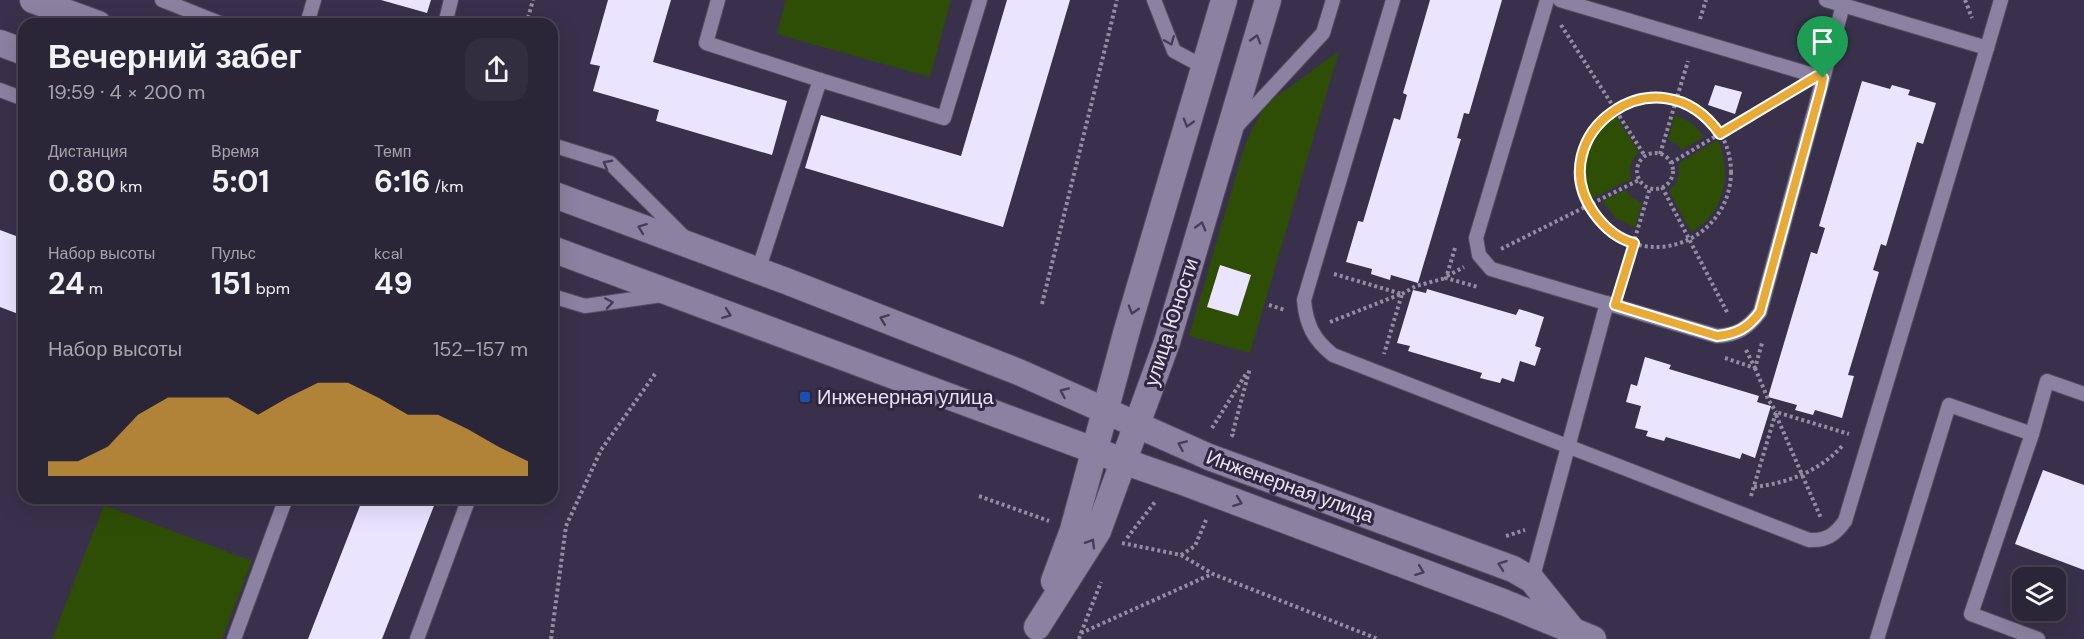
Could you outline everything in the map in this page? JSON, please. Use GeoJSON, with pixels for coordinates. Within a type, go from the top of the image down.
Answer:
{"type":"FeatureCollection","features":[{"type":"Feature","properties":{"kind":"street"},"geometry":{"type":"LineString","coordinates":[[33,0],[82,18]]}},
{"type":"Feature","properties":{"kind":"street","name":"улица Юности"},"geometry":{"type":"LineString","coordinates":[[1084,534],[1094,450],[1104,410],[1224,0]]}},
{"type":"Feature","properties":{"kind":"street","name":"улица Юности"},"geometry":{"type":"LineString","coordinates":[[1035,633],[1123,461],[1137,425],[1167,342],[1268,0]]}},
{"type":"Feature","properties":{"kind":"street"},"geometry":{"type":"LineString","coordinates":[[0,43],[18,50]]}},
{"type":"Feature","properties":{"kind":"street","name":"Инженерная улица"},"geometry":{"type":"LineString","coordinates":[[558,196],[1021,373],[1209,457],[1513,569],[1532,580],[1584,636]]}},
{"type":"Feature","properties":{"kind":"street","name":"Инженерная улица"},"geometry":{"type":"LineString","coordinates":[[558,251],[1178,480],[1481,594],[1584,636]]}},
{"type":"Feature","properties":{"kind":"lane"},"geometry":{"type":"LineString","coordinates":[[162,0],[207,18]]}},
{"type":"Feature","properties":{"kind":"lane"},"geometry":{"type":"LineString","coordinates":[[309,18],[314,0]]}},
{"type":"Feature","properties":{"kind":"lane"},"geometry":{"type":"LineString","coordinates":[[446,18],[451,0]]}},
{"type":"Feature","properties":{"kind":"lane"},"geometry":{"type":"LineString","coordinates":[[718,0],[706,43],[944,118],[980,0]]}},
{"type":"Feature","properties":{"kind":"lane"},"geometry":{"type":"LineString","coordinates":[[1154,0],[1174,51],[1204,67]]}},
{"type":"Feature","properties":{"kind":"lane"},"geometry":{"type":"LineString","coordinates":[[1228,135],[1323,33],[1333,0]]}},
{"type":"Feature","properties":{"kind":"lane"},"geometry":{"type":"LineString","coordinates":[[1393,0],[1304,300],[1305,316],[1311,332],[1320,345],[1333,355],[1809,540],[1825,540],[1845,521],[2001,0]]}},
{"type":"Feature","properties":{"kind":"lane"},"geometry":{"type":"LineString","coordinates":[[1826,0],[1987,48]]}},
{"type":"Feature","properties":{"kind":"lane"},"geometry":{"type":"LineString","coordinates":[[1820,77],[1551,1],[1476,238],[1476,247],[1481,259],[1491,269],[1717,336],[1742,331],[1760,312],[1820,77],[1843,5]]}},
{"type":"Feature","properties":{"kind":"lane"},"geometry":{"type":"LineString","coordinates":[[758,271],[820,80]]}},
{"type":"Feature","properties":{"kind":"lane"},"geometry":{"type":"LineString","coordinates":[[0,90],[18,97]]}},
{"type":"Feature","properties":{"kind":"lane"},"geometry":{"type":"LineString","coordinates":[[558,147],[610,163],[694,247]]}},
{"type":"Feature","properties":{"kind":"lane"},"geometry":{"type":"LineString","coordinates":[[558,298],[585,306],[672,293]]}},
{"type":"Feature","properties":{"kind":"lane"},"geometry":{"type":"LineString","coordinates":[[1532,580],[1611,304]]}},
{"type":"Feature","properties":{"kind":"lane"},"geometry":{"type":"LineString","coordinates":[[2038,639],[1971,614],[2032,434],[2047,381],[2084,394]]}},
{"type":"Feature","properties":{"kind":"lane"},"geometry":{"type":"LineString","coordinates":[[1876,639],[1949,405],[2032,434]]}},
{"type":"Feature","properties":{"kind":"lane"},"geometry":{"type":"LineString","coordinates":[[234,639],[284,504]]}},
{"type":"Feature","properties":{"kind":"lane"},"geometry":{"type":"LineString","coordinates":[[417,639],[467,504]]}},
{"type":"Feature","properties":{"kind":"path"},"geometry":{"type":"LineString","coordinates":[[528,18],[532,0]]}},
{"type":"Feature","properties":{"kind":"path"},"geometry":{"type":"LineString","coordinates":[[1042,304],[1117,0]]}},
{"type":"Feature","properties":{"kind":"path"},"geometry":{"type":"LineString","coordinates":[[1660,154],[1706,0]]}},
{"type":"Feature","properties":{"kind":"path"},"geometry":{"type":"LineString","coordinates":[[1965,0],[1974,24]]}},
{"type":"Feature","properties":{"kind":"path"},"geometry":{"type":"LineString","coordinates":[[1551,1],[1645,156]]}},
{"type":"Feature","properties":{"kind":"path"},"geometry":{"type":"LineString","coordinates":[[1671,163],[1820,77]]}},
{"type":"Feature","properties":{"kind":"path"},"geometry":{"type":"LineString","coordinates":[[1663,97],[1676,100],[1697,109],[1711,121],[1720,134],[1728,152],[1731,170],[1729,188],[1723,205],[1712,220],[1689,238],[1666,246],[1634,243],[1614,234],[1600,222],[1589,205],[1582,182],[1582,155],[1599,123],[1615,109],[1628,102],[1645,98],[1663,97]]}},
{"type":"Feature","properties":{"kind":"path"},"geometry":{"type":"LineString","coordinates":[[1660,154],[1669,159],[1671,163],[1673,172],[1671,179],[1662,188],[1650,188],[1639,180],[1636,170],[1638,163],[1645,156],[1660,154]]}},
{"type":"Feature","properties":{"kind":"path"},"geometry":{"type":"LineString","coordinates":[[1305,316],[1329,322],[1402,294],[1416,286],[1446,277],[1639,180]]}},
{"type":"Feature","properties":{"kind":"path"},"geometry":{"type":"LineString","coordinates":[[1611,304],[1634,243],[1650,188]]}},
{"type":"Feature","properties":{"kind":"path"},"geometry":{"type":"LineString","coordinates":[[1662,188],[1755,368],[1829,537]]}},
{"type":"Feature","properties":{"kind":"path"},"geometry":{"type":"LineString","coordinates":[[1326,271],[1402,294]]}},
{"type":"Feature","properties":{"kind":"path"},"geometry":{"type":"LineString","coordinates":[[1383,358],[1402,294]]}},
{"type":"Feature","properties":{"kind":"path"},"geometry":{"type":"LineString","coordinates":[[1207,426],[1212,429],[1250,368],[1232,435],[1243,439]]}},
{"type":"Feature","properties":{"kind":"path"},"geometry":{"type":"LineString","coordinates":[[551,639],[566,526],[601,450],[655,374]]}},
{"type":"Feature","properties":{"kind":"path"},"geometry":{"type":"LineString","coordinates":[[1754,487],[1787,481],[1821,465],[1852,435],[1776,413]]}},
{"type":"Feature","properties":{"kind":"path"},"geometry":{"type":"LineString","coordinates":[[1750,501],[1776,413]]}},
{"type":"Feature","properties":{"kind":"path"},"geometry":{"type":"LineString","coordinates":[[979,496],[1084,534],[1181,555],[1213,574],[1378,639]]}},
{"type":"Feature","properties":{"kind":"path"},"geometry":{"type":"LineString","coordinates":[[1123,543],[1155,501]]}},
{"type":"Feature","properties":{"kind":"path"},"geometry":{"type":"LineString","coordinates":[[1810,520],[1826,512]]}},
{"type":"Feature","properties":{"kind":"path"},"geometry":{"type":"LineString","coordinates":[[1181,555],[1195,546],[1206,519]]}},
{"type":"Feature","properties":{"kind":"path"},"geometry":{"type":"LineString","coordinates":[[1504,536],[1526,530]]}},
{"type":"Feature","properties":{"kind":"path"},"geometry":{"type":"LineString","coordinates":[[1079,639],[1105,572]]}},
{"type":"Feature","properties":{"kind":"path"},"geometry":{"type":"LineString","coordinates":[[1081,633],[1213,574]]}},
{"type":"Feature","properties":{"kind":"green space"},"geometry":{"type":"Polygon","coordinates":[[[786,0],[951,0],[930,77],[777,34],[786,0]]]}},
{"type":"Feature","properties":{"kind":"green space"},"geometry":{"type":"Polygon","coordinates":[[[1339,51],[1250,353],[1189,336],[1245,145],[1264,106],[1339,51]]]}},
{"type":"Feature","properties":{"kind":"green space"},"geometry":{"type":"Polygon","coordinates":[[[1615,115],[1639,152],[1631,164],[1631,179],[1591,199],[1586,175],[1589,153],[1599,133],[1615,115]]]}},
{"type":"Feature","properties":{"kind":"green space"},"geometry":{"type":"Polygon","coordinates":[[[1675,115],[1692,123],[1704,137],[1682,150],[1677,144],[1668,140],[1675,115]]]}},
{"type":"Feature","properties":{"kind":"green space"},"geometry":{"type":"Polygon","coordinates":[[[1718,140],[1725,179],[1722,192],[1712,215],[1691,232],[1669,191],[1678,178],[1679,163],[1718,140]]]}},
{"type":"Feature","properties":{"kind":"green space"},"geometry":{"type":"Polygon","coordinates":[[[1626,190],[1632,198],[1642,203],[1635,228],[1616,218],[1602,201],[1626,190]]]}},
{"type":"Feature","properties":{"kind":"green space"},"geometry":{"type":"Polygon","coordinates":[[[104,505],[252,561],[222,639],[52,639],[104,505]]]}},
{"type":"Feature","properties":{"kind":"building"},"geometry":{"type":"Polygon","coordinates":[[[381,0],[431,0],[427,13],[381,0]]]}},
{"type":"Feature","properties":{"kind":"building"},"geometry":{"type":"Polygon","coordinates":[[[608,0],[671,0],[653,62],[787,101],[772,155],[656,121],[659,110],[593,91],[600,66],[590,64],[608,0]]]}},
{"type":"Feature","properties":{"kind":"building"},"geometry":{"type":"Polygon","coordinates":[[[1007,0],[1070,0],[1003,227],[805,168],[821,115],[961,156],[1007,0]]]}},
{"type":"Feature","properties":{"kind":"building"},"geometry":{"type":"Polygon","coordinates":[[[1430,0],[1502,0],[1469,114],[1464,113],[1457,138],[1461,139],[1418,283],[1391,275],[1390,280],[1371,274],[1372,269],[1346,262],[1358,221],[1363,222],[1394,118],[1400,120],[1407,95],[1403,93],[1430,0]]]}},
{"type":"Feature","properties":{"kind":"building"},"geometry":{"type":"Polygon","coordinates":[[[1862,81],[1890,89],[1892,85],[1910,90],[1908,95],[1936,103],[1923,144],[1917,142],[1886,246],[1881,244],[1873,270],[1879,272],[1848,375],[1854,376],[1842,418],[1815,410],[1813,415],[1795,410],[1797,405],[1768,397],[1811,252],[1817,254],[1825,228],[1819,226],[1862,81]]]}},
{"type":"Feature","properties":{"kind":"building"},"geometry":{"type":"Polygon","coordinates":[[[1715,85],[1742,92],[1735,114],[1708,105],[1715,85]]]}},
{"type":"Feature","properties":{"kind":"building"},"geometry":{"type":"Polygon","coordinates":[[[0,230],[18,237],[18,314],[0,307],[0,230]]]}},
{"type":"Feature","properties":{"kind":"building"},"geometry":{"type":"Polygon","coordinates":[[[1220,265],[1251,275],[1238,316],[1207,307],[1220,265]]]}},
{"type":"Feature","properties":{"kind":"building"},"geometry":{"type":"Polygon","coordinates":[[[1427,289],[1516,315],[1519,309],[1544,317],[1535,346],[1541,348],[1535,366],[1520,361],[1514,382],[1502,378],[1500,383],[1480,378],[1482,373],[1408,351],[1410,346],[1397,343],[1413,290],[1426,293],[1427,289]]]}},
{"type":"Feature","properties":{"kind":"building"},"geometry":{"type":"Polygon","coordinates":[[[1645,357],[1671,365],[1669,369],[1759,396],[1757,402],[1771,406],[1755,458],[1742,453],[1740,459],[1666,437],[1664,441],[1646,436],[1648,431],[1635,428],[1641,406],[1626,402],[1631,384],[1637,386],[1645,357]]]}},
{"type":"Feature","properties":{"kind":"building"},"geometry":{"type":"Polygon","coordinates":[[[2043,470],[2084,485],[2084,570],[2015,544],[2043,470]]]}},
{"type":"Feature","properties":{"kind":"building"},"geometry":{"type":"Polygon","coordinates":[[[361,504],[435,504],[382,639],[308,639],[361,504]]]}},
{"type":"Feature","properties":{"kind":"place","name":"Инженерная улица"},"geometry":{"type":"Point","coordinates":[805,397]}},
{"type":"Feature","properties":{"kind":"route"},"geometry":{"type":"LineString","coordinates":[[1817,76],[1823,78],[1760,312],[1752,322],[1742,331],[1717,336],[1615,305],[1634,243],[1614,234],[1600,222],[1583,191],[1582,155],[1599,123],[1612,111],[1628,102],[1663,97],[1681,101],[1697,109],[1711,121],[1720,134],[1817,76]]}}]}
